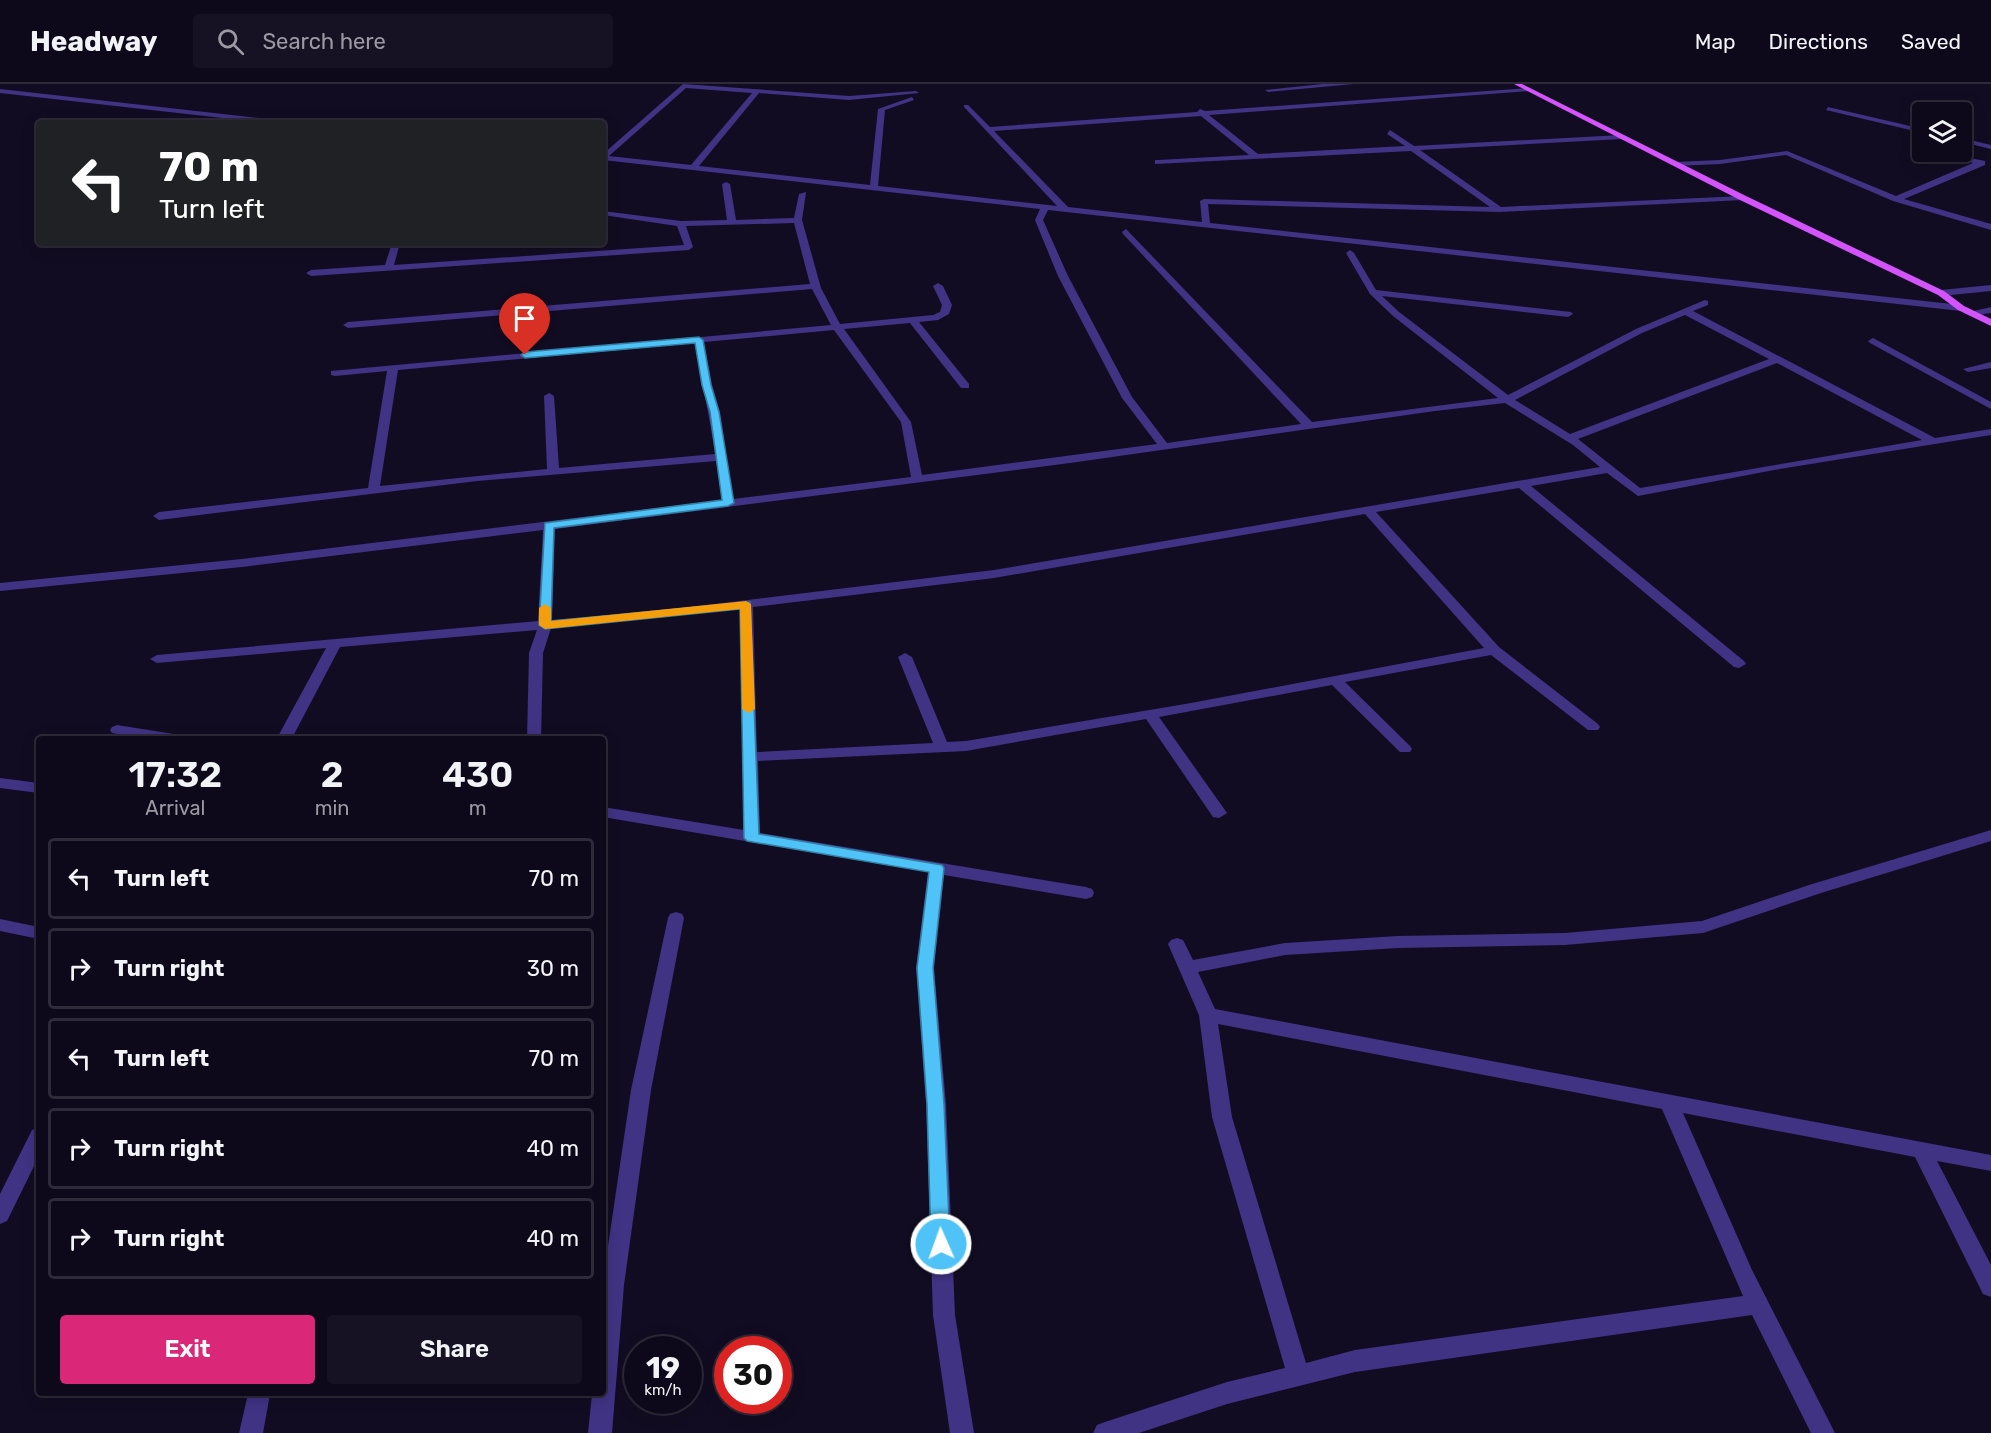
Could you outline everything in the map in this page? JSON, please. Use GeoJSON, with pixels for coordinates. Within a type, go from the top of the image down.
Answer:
{"type":"FeatureCollection","features":[{"type":"Feature","properties":{"kind":"main road"},"geometry":{"type":"LineString","coordinates":[[1517,84],[1743,198],[1941,293],[1965,311],[1989,322]]}},
{"type":"Feature","properties":{"kind":"street"},"geometry":{"type":"LineString","coordinates":[[874,188],[882,109],[921,96],[905,84]]}},
{"type":"Feature","properties":{"kind":"street"},"geometry":{"type":"LineString","coordinates":[[1268,90],[1351,84]]}},
{"type":"Feature","properties":{"kind":"street"},"geometry":{"type":"LineString","coordinates":[[606,155],[685,85],[849,98],[916,93]]}},
{"type":"Feature","properties":{"kind":"street"},"geometry":{"type":"LineString","coordinates":[[988,129],[1529,90]]}},
{"type":"Feature","properties":{"kind":"street"},"geometry":{"type":"LineString","coordinates":[[0,91],[259,120]]}},
{"type":"Feature","properties":{"kind":"street"},"geometry":{"type":"LineString","coordinates":[[693,168],[757,91]]}},
{"type":"Feature","properties":{"kind":"street"},"geometry":{"type":"LineString","coordinates":[[966,106],[1065,209]]}},
{"type":"Feature","properties":{"kind":"street"},"geometry":{"type":"LineString","coordinates":[[1192,106],[1255,156]]}},
{"type":"Feature","properties":{"kind":"street"},"geometry":{"type":"LineString","coordinates":[[1828,109],[1912,128]]}},
{"type":"Feature","properties":{"kind":"street"},"geometry":{"type":"LineString","coordinates":[[1390,132],[1499,210]]}},
{"type":"Feature","properties":{"kind":"street"},"geometry":{"type":"LineString","coordinates":[[1158,162],[1622,137]]}},
{"type":"Feature","properties":{"kind":"street"},"geometry":{"type":"LineString","coordinates":[[1972,142],[1991,147]]}},
{"type":"Feature","properties":{"kind":"street"},"geometry":{"type":"LineString","coordinates":[[1675,164],[1720,162],[1787,153],[1896,199],[1991,227]]}},
{"type":"Feature","properties":{"kind":"street"},"geometry":{"type":"LineString","coordinates":[[606,158],[1965,311],[1991,310]]}},
{"type":"Feature","properties":{"kind":"street"},"geometry":{"type":"LineString","coordinates":[[1972,161],[1991,165]]}},
{"type":"Feature","properties":{"kind":"street"},"geometry":{"type":"LineString","coordinates":[[1896,199],[1981,163]]}},
{"type":"Feature","properties":{"kind":"street"},"geometry":{"type":"LineString","coordinates":[[726,184],[732,223]]}},
{"type":"Feature","properties":{"kind":"street"},"geometry":{"type":"LineString","coordinates":[[803,194],[798,220],[816,286],[837,327],[906,422],[917,479]]}},
{"type":"Feature","properties":{"kind":"street"},"geometry":{"type":"LineString","coordinates":[[1206,225],[1204,201],[1499,210],[1743,198]]}},
{"type":"Feature","properties":{"kind":"street"},"geometry":{"type":"LineString","coordinates":[[1045,207],[1039,220],[1063,276],[1127,398],[1166,447]]}},
{"type":"Feature","properties":{"kind":"street"},"geometry":{"type":"LineString","coordinates":[[606,213],[681,224],[798,220]]}},
{"type":"Feature","properties":{"kind":"street"},"geometry":{"type":"LineString","coordinates":[[312,273],[689,247],[681,224]]}},
{"type":"Feature","properties":{"kind":"street"},"geometry":{"type":"LineString","coordinates":[[1126,232],[1309,426]]}},
{"type":"Feature","properties":{"kind":"street"},"geometry":{"type":"LineString","coordinates":[[389,267],[395,246]]}},
{"type":"Feature","properties":{"kind":"street"},"geometry":{"type":"LineString","coordinates":[[1350,253],[1372,292],[1507,400],[1569,438],[1638,492],[1931,440],[1991,432]]}},
{"type":"Feature","properties":{"kind":"street"},"geometry":{"type":"LineString","coordinates":[[348,325],[816,286]]}},
{"type":"Feature","properties":{"kind":"street"},"geometry":{"type":"LineString","coordinates":[[335,373],[913,321],[944,314],[947,305],[938,286]]}},
{"type":"Feature","properties":{"kind":"street"},"geometry":{"type":"LineString","coordinates":[[1941,293],[1991,288]]}},
{"type":"Feature","properties":{"kind":"street"},"geometry":{"type":"LineString","coordinates":[[1372,292],[1568,314]]}},
{"type":"Feature","properties":{"kind":"street"},"geometry":{"type":"LineString","coordinates":[[0,587],[242,563],[549,526],[1166,447],[1507,400],[1639,331],[1705,303]]}},
{"type":"Feature","properties":{"kind":"street"},"geometry":{"type":"LineString","coordinates":[[1685,311],[1931,440]]}},
{"type":"Feature","properties":{"kind":"street"},"geometry":{"type":"LineString","coordinates":[[913,321],[965,386]]}},
{"type":"Feature","properties":{"kind":"street"},"geometry":{"type":"LineString","coordinates":[[699,340],[707,385],[715,412],[728,503]]}},
{"type":"Feature","properties":{"kind":"street"},"geometry":{"type":"LineString","coordinates":[[1873,341],[1991,406]]}},
{"type":"Feature","properties":{"kind":"street"},"geometry":{"type":"LineString","coordinates":[[1569,438],[1777,360]]}},
{"type":"Feature","properties":{"kind":"street"},"geometry":{"type":"LineString","coordinates":[[1968,369],[1991,365]]}},
{"type":"Feature","properties":{"kind":"street"},"geometry":{"type":"LineString","coordinates":[[373,490],[393,368]]}},
{"type":"Feature","properties":{"kind":"street"},"geometry":{"type":"LineString","coordinates":[[549,396],[553,471]]}},
{"type":"Feature","properties":{"kind":"street"},"geometry":{"type":"LineString","coordinates":[[159,516],[553,471],[721,457]]}},
{"type":"Feature","properties":{"kind":"street"},"geometry":{"type":"LineString","coordinates":[[157,659],[545,625],[746,604],[994,574],[1610,469]]}},
{"type":"Feature","properties":{"kind":"street"},"geometry":{"type":"LineString","coordinates":[[1521,484],[1738,664]]}},
{"type":"Feature","properties":{"kind":"street"},"geometry":{"type":"LineString","coordinates":[[1368,511],[1494,650],[1593,727]]}},
{"type":"Feature","properties":{"kind":"street"},"geometry":{"type":"LineString","coordinates":[[534,736],[536,653],[545,625],[549,526]]}},
{"type":"Feature","properties":{"kind":"street"},"geometry":{"type":"LineString","coordinates":[[746,604],[752,838]]}},
{"type":"Feature","properties":{"kind":"street"},"geometry":{"type":"LineString","coordinates":[[285,736],[335,644]]}},
{"type":"Feature","properties":{"kind":"street"},"geometry":{"type":"LineString","coordinates":[[749,757],[978,744],[1150,715],[1494,650]]}},
{"type":"Feature","properties":{"kind":"street"},"geometry":{"type":"LineString","coordinates":[[905,657],[942,747]]}},
{"type":"Feature","properties":{"kind":"street"},"geometry":{"type":"LineString","coordinates":[[1336,681],[1405,749]]}},
{"type":"Feature","properties":{"kind":"street"},"geometry":{"type":"LineString","coordinates":[[1150,715],[1219,813]]}},
{"type":"Feature","properties":{"kind":"street"},"geometry":{"type":"LineString","coordinates":[[117,730],[155,736]]}},
{"type":"Feature","properties":{"kind":"street"},"geometry":{"type":"LineString","coordinates":[[0,783],[36,788]]}},
{"type":"Feature","properties":{"kind":"street"},"geometry":{"type":"LineString","coordinates":[[606,813],[1086,893]]}},
{"type":"Feature","properties":{"kind":"street"},"geometry":{"type":"LineString","coordinates":[[1187,968],[1285,950],[1398,942],[1565,939],[1703,927],[1815,889],[1991,835]]}},
{"type":"Feature","properties":{"kind":"street"},"geometry":{"type":"LineString","coordinates":[[937,868],[925,968],[936,1104],[944,1315],[962,1433]]}},
{"type":"Feature","properties":{"kind":"street"},"geometry":{"type":"LineString","coordinates":[[606,1365],[613,1285],[641,1090],[676,918]]}},
{"type":"Feature","properties":{"kind":"street"},"geometry":{"type":"LineString","coordinates":[[0,925],[36,932]]}},
{"type":"Feature","properties":{"kind":"street"},"geometry":{"type":"LineString","coordinates":[[1177,944],[1208,1015],[1222,1117],[1298,1374]]}},
{"type":"Feature","properties":{"kind":"street"},"geometry":{"type":"LineString","coordinates":[[1208,1015],[1991,1164]]}},
{"type":"Feature","properties":{"kind":"street"},"geometry":{"type":"LineString","coordinates":[[1669,1103],[1758,1304],[1823,1433]]}},
{"type":"Feature","properties":{"kind":"street"},"geometry":{"type":"LineString","coordinates":[[0,1215],[36,1142]]}},
{"type":"Feature","properties":{"kind":"street"},"geometry":{"type":"LineString","coordinates":[[1922,1150],[1991,1287]]}},
{"type":"Feature","properties":{"kind":"street"},"geometry":{"type":"LineString","coordinates":[[1105,1433],[1227,1393],[1355,1361],[1758,1304]]}},
{"type":"Feature","properties":{"kind":"street"},"geometry":{"type":"LineString","coordinates":[[251,1433],[259,1396]]}},
{"type":"Feature","properties":{"kind":"street"},"geometry":{"type":"LineString","coordinates":[[600,1433],[603,1396]]}},
{"type":"Feature","properties":{"kind":"slow traffic"},"geometry":{"type":"LineString","coordinates":[[545,608],[545,625],[746,604],[749,709]]}},
{"type":"Feature","properties":{"kind":"route"},"geometry":{"type":"LineString","coordinates":[[525,355],[699,340],[707,385],[715,412],[728,503],[549,526],[545,625],[746,604],[752,838],[937,868],[925,968],[936,1104],[941,1244]]}}]}
